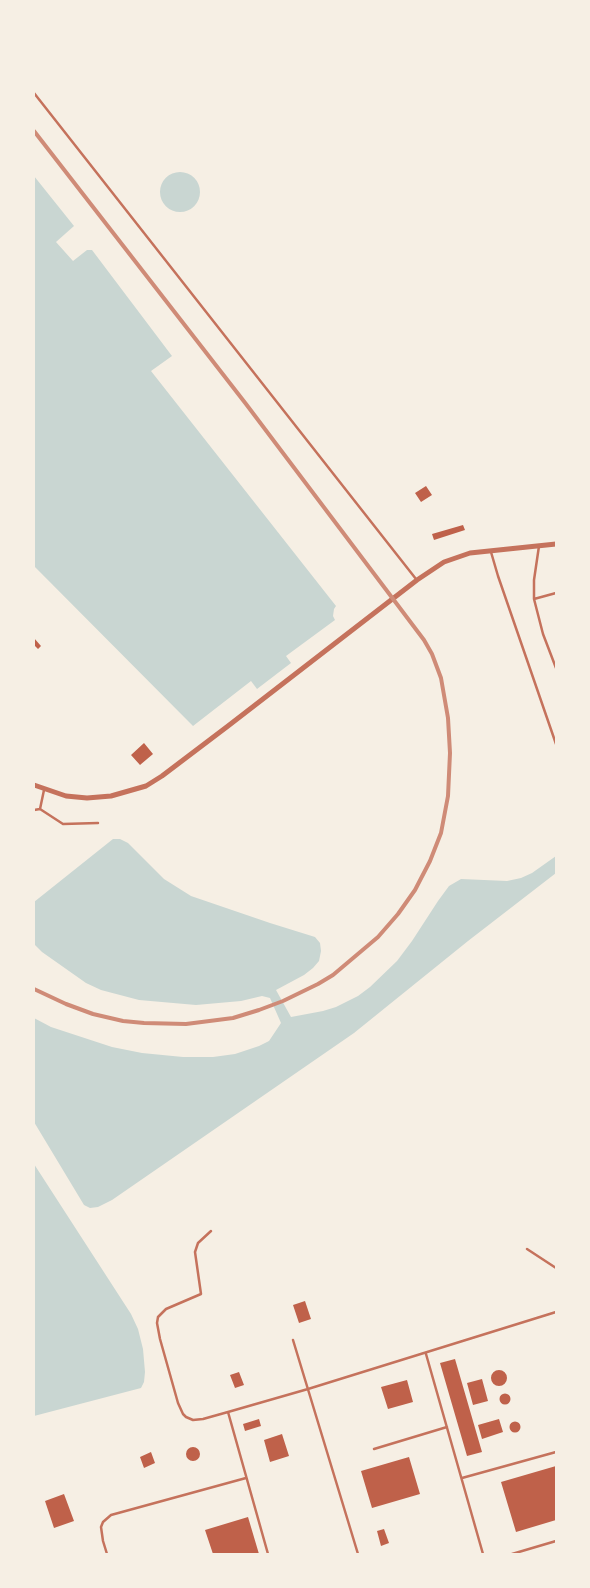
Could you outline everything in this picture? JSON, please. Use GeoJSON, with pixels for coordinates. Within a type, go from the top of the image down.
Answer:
{"type":"FeatureCollection","features":[{"type":"Feature","properties":{"kind":"street"},"geometry":{"type":"LineString","coordinates":[[34,785],[66,796],[97,798],[121,794],[146,786],[228,726],[417,580],[444,562],[470,552],[556,544]]}},
{"type":"Feature","properties":{"kind":"lane"},"geometry":{"type":"LineString","coordinates":[[34,93],[417,580]]}},
{"type":"Feature","properties":{"kind":"lane"},"geometry":{"type":"LineString","coordinates":[[540,546],[534,580],[534,599],[543,634],[556,668]]}},
{"type":"Feature","properties":{"kind":"lane"},"geometry":{"type":"LineString","coordinates":[[491,551],[556,744]]}},
{"type":"Feature","properties":{"kind":"lane"},"geometry":{"type":"LineString","coordinates":[[534,599],[556,592]]}},
{"type":"Feature","properties":{"kind":"lane"},"geometry":{"type":"LineString","coordinates":[[40,809],[44,790]]}},
{"type":"Feature","properties":{"kind":"lane"},"geometry":{"type":"LineString","coordinates":[[34,810],[40,809],[63,824],[98,823]]}},
{"type":"Feature","properties":{"kind":"lane"},"geometry":{"type":"LineString","coordinates":[[211,1231],[198,1242],[195,1252],[201,1294],[166,1309],[158,1317],[157,1322],[162,1348],[182,1414],[193,1420],[203,1419],[308,1389],[556,1312]]}},
{"type":"Feature","properties":{"kind":"lane"},"geometry":{"type":"LineString","coordinates":[[527,1249],[556,1268]]}},
{"type":"Feature","properties":{"kind":"lane"},"geometry":{"type":"LineString","coordinates":[[293,1340],[358,1554]]}},
{"type":"Feature","properties":{"kind":"lane"},"geometry":{"type":"LineString","coordinates":[[426,1353],[483,1554]]}},
{"type":"Feature","properties":{"kind":"lane"},"geometry":{"type":"LineString","coordinates":[[228,1412],[268,1554]]}},
{"type":"Feature","properties":{"kind":"lane"},"geometry":{"type":"LineString","coordinates":[[374,1449],[447,1427]]}},
{"type":"Feature","properties":{"kind":"lane"},"geometry":{"type":"LineString","coordinates":[[462,1478],[556,1452]]}},
{"type":"Feature","properties":{"kind":"lane"},"geometry":{"type":"LineString","coordinates":[[107,1554],[101,1528],[106,1518],[111,1515],[246,1478]]}},
{"type":"Feature","properties":{"kind":"lane"},"geometry":{"type":"LineString","coordinates":[[512,1554],[556,1541]]}},
{"type":"Feature","properties":{"kind":"shaded area"},"geometry":{"type":"Polygon","coordinates":[[[176,172],[184,172],[191,175],[197,181],[200,192],[197,203],[191,209],[184,212],[176,212],[169,209],[163,203],[160,196],[160,188],[163,181],[169,175],[176,172]]]}},
{"type":"Feature","properties":{"kind":"shaded area"},"geometry":{"type":"Polygon","coordinates":[[[34,176],[74,226],[56,242],[73,261],[87,250],[92,250],[172,356],[151,371],[336,606],[333,616],[335,620],[286,656],[291,663],[257,689],[251,681],[193,726],[34,566],[34,176]]]}},
{"type":"Feature","properties":{"kind":"shaded area"},"geometry":{"type":"Polygon","coordinates":[[[113,839],[120,839],[128,843],[164,879],[191,896],[315,937],[320,943],[319,961],[304,975],[276,990],[291,1017],[336,1007],[358,996],[370,987],[397,961],[449,886],[461,879],[507,881],[521,878],[532,873],[556,856],[556,873],[354,1033],[112,1200],[98,1207],[90,1208],[84,1205],[34,1122],[34,1018],[51,1027],[112,1047],[142,1053],[183,1057],[213,1057],[235,1054],[259,1046],[269,1041],[281,1023],[270,998],[262,996],[241,1001],[196,1005],[139,1000],[101,990],[86,983],[42,952],[34,944],[34,902],[113,839]]]}},
{"type":"Feature","properties":{"kind":"shaded area"},"geometry":{"type":"Polygon","coordinates":[[[34,1164],[131,1314],[138,1329],[143,1349],[145,1372],[141,1388],[34,1416],[34,1164]]]}},
{"type":"Feature","properties":{"kind":"building"},"geometry":{"type":"Polygon","coordinates":[[[426,486],[432,495],[421,502],[415,493],[426,486]]]}},
{"type":"Feature","properties":{"kind":"building"},"geometry":{"type":"Polygon","coordinates":[[[463,525],[465,530],[434,540],[432,534],[463,525]]]}},
{"type":"Feature","properties":{"kind":"building"},"geometry":{"type":"Polygon","coordinates":[[[34,638],[41,646],[38,649],[34,645],[34,638]]]}},
{"type":"Feature","properties":{"kind":"building"},"geometry":{"type":"Polygon","coordinates":[[[144,743],[153,754],[140,765],[131,755],[144,743]]]}},
{"type":"Feature","properties":{"kind":"building"},"geometry":{"type":"Polygon","coordinates":[[[305,1301],[311,1319],[299,1323],[293,1305],[305,1301]]]}},
{"type":"Feature","properties":{"kind":"building"},"geometry":{"type":"Polygon","coordinates":[[[455,1359],[482,1452],[467,1456],[440,1363],[455,1359]]]}},
{"type":"Feature","properties":{"kind":"building"},"geometry":{"type":"Polygon","coordinates":[[[499,1370],[505,1372],[507,1378],[505,1384],[499,1386],[493,1384],[491,1378],[493,1372],[499,1370]]]}},
{"type":"Feature","properties":{"kind":"building"},"geometry":{"type":"Polygon","coordinates":[[[239,1372],[244,1385],[235,1388],[230,1375],[239,1372]]]}},
{"type":"Feature","properties":{"kind":"building"},"geometry":{"type":"Polygon","coordinates":[[[482,1379],[488,1401],[473,1405],[467,1383],[482,1379]]]}},
{"type":"Feature","properties":{"kind":"building"},"geometry":{"type":"Polygon","coordinates":[[[407,1380],[413,1402],[388,1409],[381,1387],[407,1380]]]}},
{"type":"Feature","properties":{"kind":"building"},"geometry":{"type":"Polygon","coordinates":[[[505,1393],[511,1399],[505,1405],[499,1399],[505,1393]]]}},
{"type":"Feature","properties":{"kind":"building"},"geometry":{"type":"Polygon","coordinates":[[[259,1419],[261,1426],[245,1431],[243,1424],[259,1419]]]}},
{"type":"Feature","properties":{"kind":"building"},"geometry":{"type":"Polygon","coordinates":[[[499,1419],[503,1432],[482,1439],[478,1425],[499,1419]]]}},
{"type":"Feature","properties":{"kind":"building"},"geometry":{"type":"Polygon","coordinates":[[[515,1421],[521,1427],[515,1433],[509,1427],[515,1421]]]}},
{"type":"Feature","properties":{"kind":"building"},"geometry":{"type":"Polygon","coordinates":[[[282,1434],[289,1456],[270,1462],[264,1440],[282,1434]]]}},
{"type":"Feature","properties":{"kind":"building"},"geometry":{"type":"Polygon","coordinates":[[[190,1447],[196,1447],[200,1454],[196,1461],[190,1461],[186,1457],[186,1451],[190,1447]]]}},
{"type":"Feature","properties":{"kind":"building"},"geometry":{"type":"Polygon","coordinates":[[[151,1452],[155,1463],[144,1468],[140,1457],[151,1452]]]}},
{"type":"Feature","properties":{"kind":"building"},"geometry":{"type":"Polygon","coordinates":[[[409,1457],[420,1494],[372,1508],[361,1471],[409,1457]]]}},
{"type":"Feature","properties":{"kind":"building"},"geometry":{"type":"Polygon","coordinates":[[[556,1466],[556,1520],[516,1532],[501,1482],[556,1466]]]}},
{"type":"Feature","properties":{"kind":"building"},"geometry":{"type":"Polygon","coordinates":[[[64,1494],[74,1521],[54,1528],[45,1501],[64,1494]]]}},
{"type":"Feature","properties":{"kind":"building"},"geometry":{"type":"Polygon","coordinates":[[[248,1517],[259,1554],[213,1554],[205,1530],[248,1517]]]}},
{"type":"Feature","properties":{"kind":"building"},"geometry":{"type":"Polygon","coordinates":[[[384,1529],[389,1543],[381,1546],[377,1531],[384,1529]]]}},
{"type":"Feature","properties":{"kind":"railway"},"geometry":{"type":"LineString","coordinates":[[34,131],[246,404],[424,640],[432,654],[441,678],[448,718],[450,753],[448,796],[441,833],[430,861],[415,890],[378,937],[333,975],[318,984],[283,1001],[233,1018],[186,1024],[123,1021],[93,1014],[34,989]]}}]}
